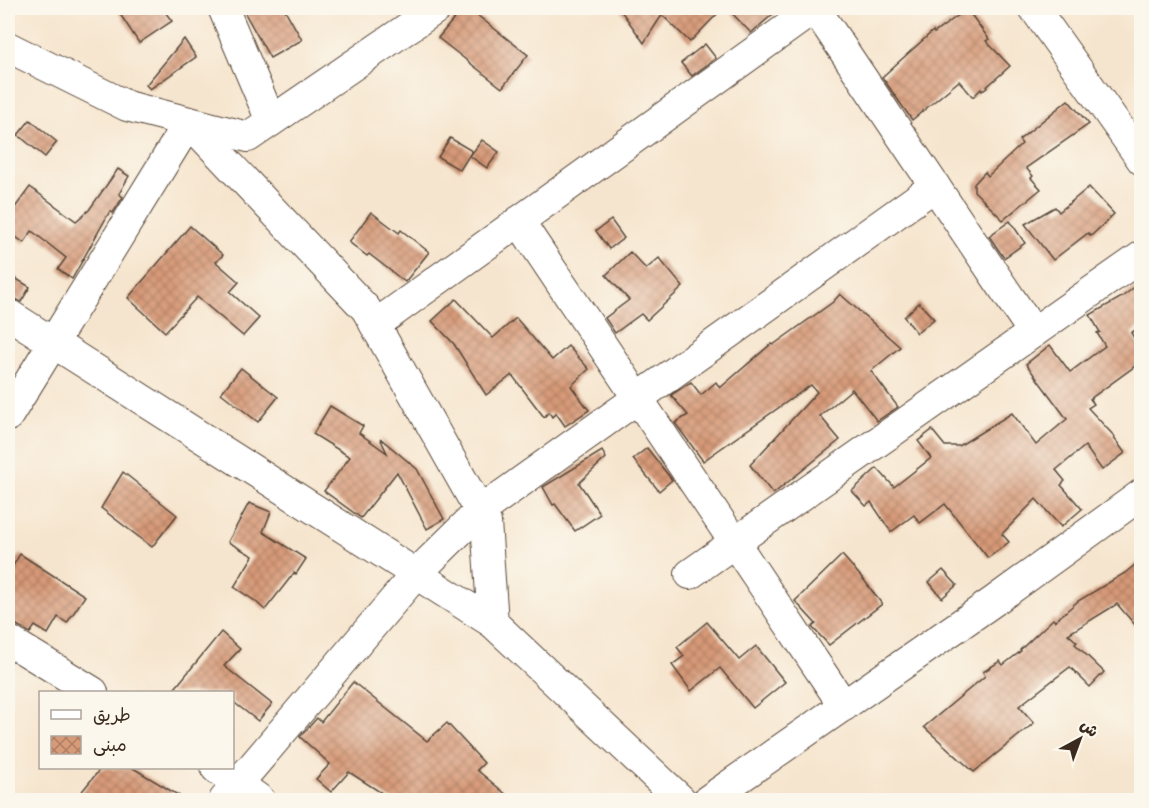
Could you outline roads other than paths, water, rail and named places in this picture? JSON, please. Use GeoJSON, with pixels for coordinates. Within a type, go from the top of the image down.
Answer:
{"type":"FeatureCollection","features":[{"type":"Feature","properties":{"kind":"street"},"geometry":{"type":"LineString","coordinates":[[223,8],[271,121]]}},
{"type":"Feature","properties":{"kind":"street"},"geometry":{"type":"LineString","coordinates":[[8,47],[127,106],[248,137],[437,8]]}},
{"type":"Feature","properties":{"kind":"street"},"geometry":{"type":"LineString","coordinates":[[375,325],[815,8],[1034,332]]}},
{"type":"Feature","properties":{"kind":"street"},"geometry":{"type":"LineString","coordinates":[[1034,8],[1142,160]]}},
{"type":"Feature","properties":{"kind":"street"},"geometry":{"type":"LineString","coordinates":[[189,122],[366,309],[486,522],[493,623]]}},
{"type":"Feature","properties":{"kind":"street"},"geometry":{"type":"LineString","coordinates":[[8,416],[189,122]]}},
{"type":"Feature","properties":{"kind":"street"},"geometry":{"type":"LineString","coordinates":[[234,788],[416,574],[480,511],[935,186]]}},
{"type":"Feature","properties":{"kind":"street"},"geometry":{"type":"LineString","coordinates":[[519,221],[844,705]]}},
{"type":"Feature","properties":{"kind":"street"},"geometry":{"type":"LineString","coordinates":[[690,574],[1142,256]]}},
{"type":"Feature","properties":{"kind":"street"},"geometry":{"type":"LineString","coordinates":[[8,314],[493,623],[681,801]]}},
{"type":"Feature","properties":{"kind":"street"},"geometry":{"type":"LineString","coordinates":[[708,801],[994,601],[1142,494]]}},
{"type":"Feature","properties":{"kind":"street"},"geometry":{"type":"LineString","coordinates":[[8,640],[90,691]]}}]}
